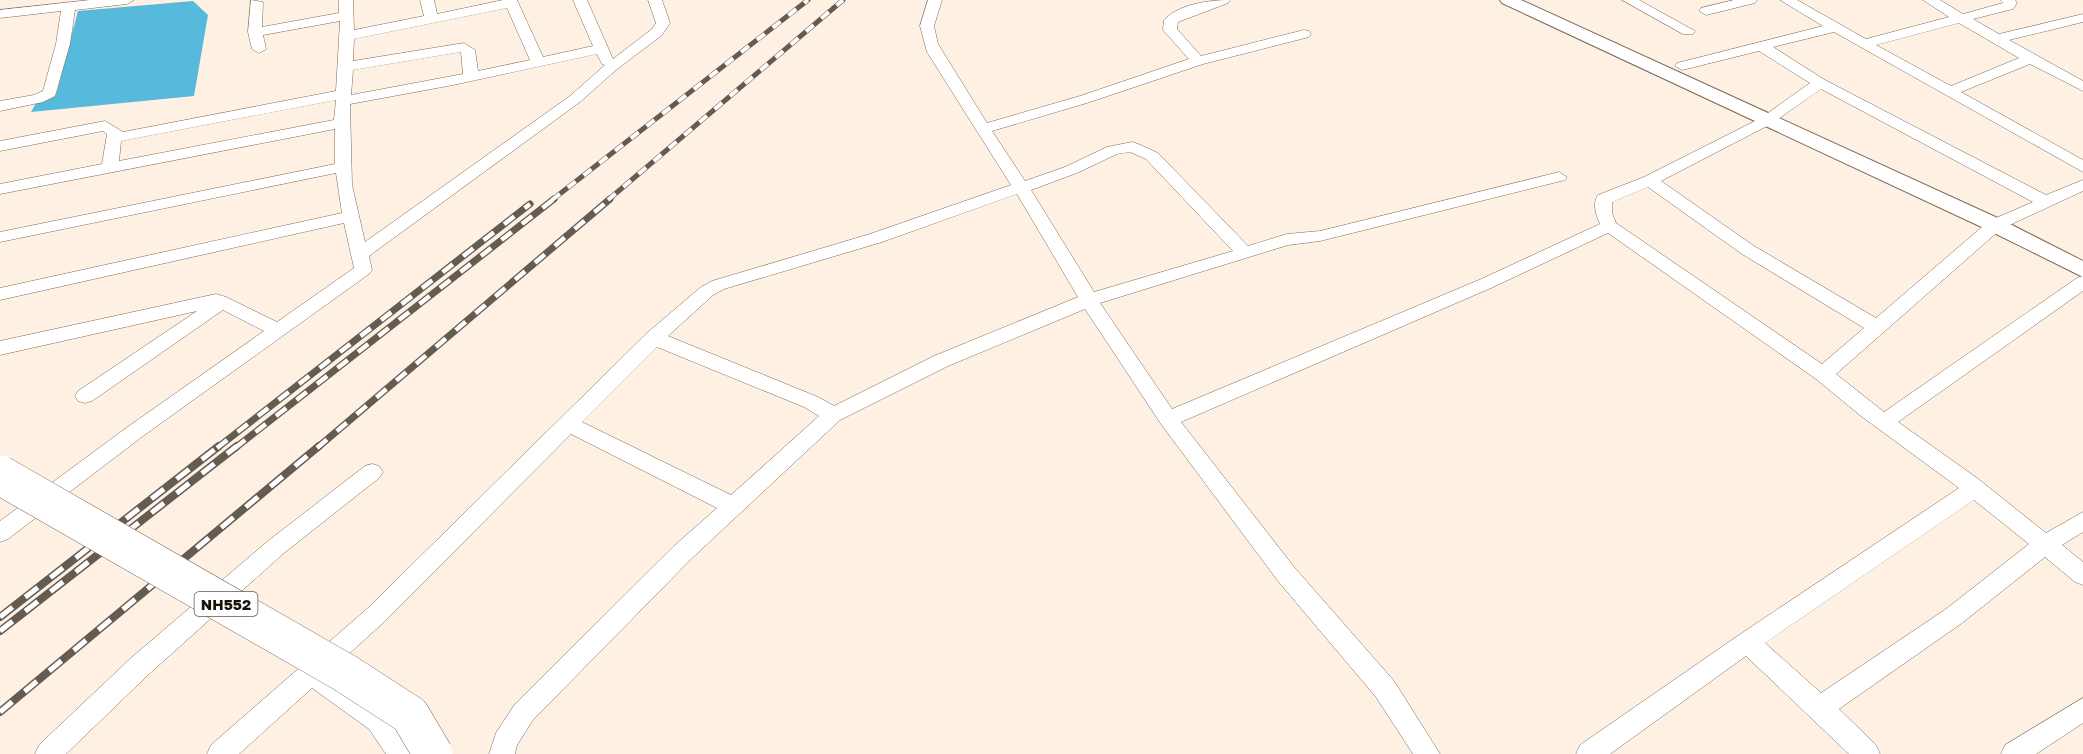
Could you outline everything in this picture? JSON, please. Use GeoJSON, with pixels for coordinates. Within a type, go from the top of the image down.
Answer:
{"type":"FeatureCollection","features":[{"type":"Feature","properties":{"kind":"highway","name":"NH552"},"geometry":{"type":"LineString","coordinates":[[0,474],[345,672],[410,715],[433,754]]}},
{"type":"Feature","properties":{"kind":"street"},"geometry":{"type":"LineString","coordinates":[[0,14],[127,0]]}},
{"type":"Feature","properties":{"kind":"street"},"geometry":{"type":"LineString","coordinates":[[427,0],[432,20]]}},
{"type":"Feature","properties":{"kind":"street"},"geometry":{"type":"LineString","coordinates":[[580,0],[611,67]]}},
{"type":"Feature","properties":{"kind":"street"},"geometry":{"type":"LineString","coordinates":[[361,253],[575,99],[611,67],[662,28],[663,18],[655,0]]}},
{"type":"Feature","properties":{"kind":"street"},"geometry":{"type":"LineString","coordinates":[[935,0],[928,17],[926,34],[950,80],[1052,236],[1089,300],[1168,419],[1286,574],[1385,689],[1427,754]]}},
{"type":"Feature","properties":{"kind":"street"},"geometry":{"type":"LineString","coordinates":[[1198,61],[1170,30],[1171,20],[1181,14],[1223,0]]}},
{"type":"Feature","properties":{"kind":"street"},"geometry":{"type":"LineString","coordinates":[[1508,0],[2003,221],[2083,253]]}},
{"type":"Feature","properties":{"kind":"street"},"geometry":{"type":"LineString","coordinates":[[1536,0],[1682,66],[1771,117]]}},
{"type":"Feature","properties":{"kind":"street"},"geometry":{"type":"LineString","coordinates":[[1629,0],[1688,31]]}},
{"type":"Feature","properties":{"kind":"street"},"geometry":{"type":"LineString","coordinates":[[1706,11],[1750,0]]}},
{"type":"Feature","properties":{"kind":"street"},"geometry":{"type":"LineString","coordinates":[[1787,0],[2083,167]]}},
{"type":"Feature","properties":{"kind":"street"},"geometry":{"type":"LineString","coordinates":[[1930,0],[2031,59],[2079,81]]}},
{"type":"Feature","properties":{"kind":"street"},"geometry":{"type":"LineString","coordinates":[[1862,44],[2008,6],[2010,3],[2007,0]]}},
{"type":"Feature","properties":{"kind":"street"},"geometry":{"type":"LineString","coordinates":[[256,2],[255,32],[259,49]]}},
{"type":"Feature","properties":{"kind":"street"},"geometry":{"type":"LineString","coordinates":[[346,36],[511,2],[538,63]]}},
{"type":"Feature","properties":{"kind":"street"},"geometry":{"type":"LineString","coordinates":[[0,106],[38,99],[50,93],[63,44],[69,6]]}},
{"type":"Feature","properties":{"kind":"street"},"geometry":{"type":"LineString","coordinates":[[0,533],[136,431],[363,270],[344,185],[342,123],[346,8],[255,32]]}},
{"type":"Feature","properties":{"kind":"street"},"geometry":{"type":"LineString","coordinates":[[1997,39],[2083,18]]}},
{"type":"Feature","properties":{"kind":"street"},"geometry":{"type":"LineString","coordinates":[[1682,66],[1833,28]]}},
{"type":"Feature","properties":{"kind":"street"},"geometry":{"type":"LineString","coordinates":[[982,129],[1085,99],[1198,61],[1304,34]]}},
{"type":"Feature","properties":{"kind":"street"},"geometry":{"type":"LineString","coordinates":[[345,67],[464,47],[468,50],[471,77]]}},
{"type":"Feature","properties":{"kind":"street"},"geometry":{"type":"LineString","coordinates":[[1763,47],[1820,83],[2046,202]]}},
{"type":"Feature","properties":{"kind":"street"},"geometry":{"type":"LineString","coordinates":[[115,138],[343,97],[471,77],[601,49]]}},
{"type":"Feature","properties":{"kind":"street"},"geometry":{"type":"LineString","coordinates":[[1950,92],[1989,74],[2031,59]]}},
{"type":"Feature","properties":{"kind":"street"},"geometry":{"type":"LineString","coordinates":[[1820,83],[1771,117],[1650,180],[1604,199],[1604,213],[1609,226],[1823,375],[1975,489],[2083,575]]}},
{"type":"Feature","properties":{"kind":"street"},"geometry":{"type":"LineString","coordinates":[[0,189],[342,123]]}},
{"type":"Feature","properties":{"kind":"street"},"geometry":{"type":"LineString","coordinates":[[0,146],[105,126],[116,132],[110,167]]}},
{"type":"Feature","properties":{"kind":"street"},"geometry":{"type":"LineString","coordinates":[[220,754],[312,674],[375,615],[654,339],[707,291],[718,285],[876,238],[1071,170],[1113,150],[1132,147],[1152,156],[1245,253]]}},
{"type":"Feature","properties":{"kind":"street"},"geometry":{"type":"LineString","coordinates":[[0,237],[343,167]]}},
{"type":"Feature","properties":{"kind":"street"},"geometry":{"type":"LineString","coordinates":[[502,754],[505,741],[524,712],[682,553],[833,415],[941,361],[1089,300],[1287,240],[1320,236],[1559,177]]}},
{"type":"Feature","properties":{"kind":"street"},"geometry":{"type":"LineString","coordinates":[[1650,180],[1748,250],[1877,327]]}},
{"type":"Feature","properties":{"kind":"street"},"geometry":{"type":"LineString","coordinates":[[1823,375],[2003,221],[2083,185]]}},
{"type":"Feature","properties":{"kind":"street"},"geometry":{"type":"LineString","coordinates":[[0,294],[351,216]]}},
{"type":"Feature","properties":{"kind":"street"},"geometry":{"type":"LineString","coordinates":[[2003,221],[2083,270]]}},
{"type":"Feature","properties":{"kind":"street"},"geometry":{"type":"LineString","coordinates":[[1168,419],[1474,288],[1609,226]]}},
{"type":"Feature","properties":{"kind":"street"},"geometry":{"type":"LineString","coordinates":[[1884,422],[2083,282]]}},
{"type":"Feature","properties":{"kind":"street"},"geometry":{"type":"LineString","coordinates":[[0,348],[216,300],[277,330]]}},
{"type":"Feature","properties":{"kind":"street"},"geometry":{"type":"LineString","coordinates":[[85,396],[222,302]]}},
{"type":"Feature","properties":{"kind":"street"},"geometry":{"type":"LineString","coordinates":[[654,339],[811,402],[833,415]]}},
{"type":"Feature","properties":{"kind":"street"},"geometry":{"type":"LineString","coordinates":[[567,423],[732,506]]}},
{"type":"Feature","properties":{"kind":"street"},"geometry":{"type":"LineString","coordinates":[[48,754],[140,666],[276,547],[372,472]]}},
{"type":"Feature","properties":{"kind":"street"},"geometry":{"type":"LineString","coordinates":[[1589,754],[1747,642],[1975,489]]}},
{"type":"Feature","properties":{"kind":"street"},"geometry":{"type":"LineString","coordinates":[[1820,708],[1954,616],[2044,545],[2083,521]]}},
{"type":"Feature","properties":{"kind":"street"},"geometry":{"type":"LineString","coordinates":[[1747,642],[1867,754]]}},
{"type":"Feature","properties":{"kind":"street"},"geometry":{"type":"LineString","coordinates":[[312,674],[378,721],[401,754]]}},
{"type":"Feature","properties":{"kind":"street"},"geometry":{"type":"LineString","coordinates":[[2014,754],[2083,709]]}},
{"type":"Feature","properties":{"kind":"water"},"geometry":{"type":"Polygon","coordinates":[[[193,1],[208,15],[194,96],[31,112],[36,103],[56,95],[78,11],[193,1]]]}},
{"type":"Feature","properties":{"kind":"railway"},"geometry":{"type":"LineString","coordinates":[[552,200],[808,0]]}},
{"type":"Feature","properties":{"kind":"railway"},"geometry":{"type":"LineString","coordinates":[[608,200],[843,0]]}},
{"type":"Feature","properties":{"kind":"railway"},"geometry":{"type":"LineString","coordinates":[[235,448],[554,199]]}},
{"type":"Feature","properties":{"kind":"railway"},"geometry":{"type":"LineString","coordinates":[[317,448],[610,199]]}},
{"type":"Feature","properties":{"kind":"railway"},"geometry":{"type":"LineString","coordinates":[[217,448],[530,204]]}},
{"type":"Feature","properties":{"kind":"railway"},"geometry":{"type":"LineString","coordinates":[[0,617],[219,446]]}},
{"type":"Feature","properties":{"kind":"railway"},"geometry":{"type":"LineString","coordinates":[[0,631],[237,446]]}},
{"type":"Feature","properties":{"kind":"railway"},"geometry":{"type":"LineString","coordinates":[[0,712],[319,446]]}}]}
